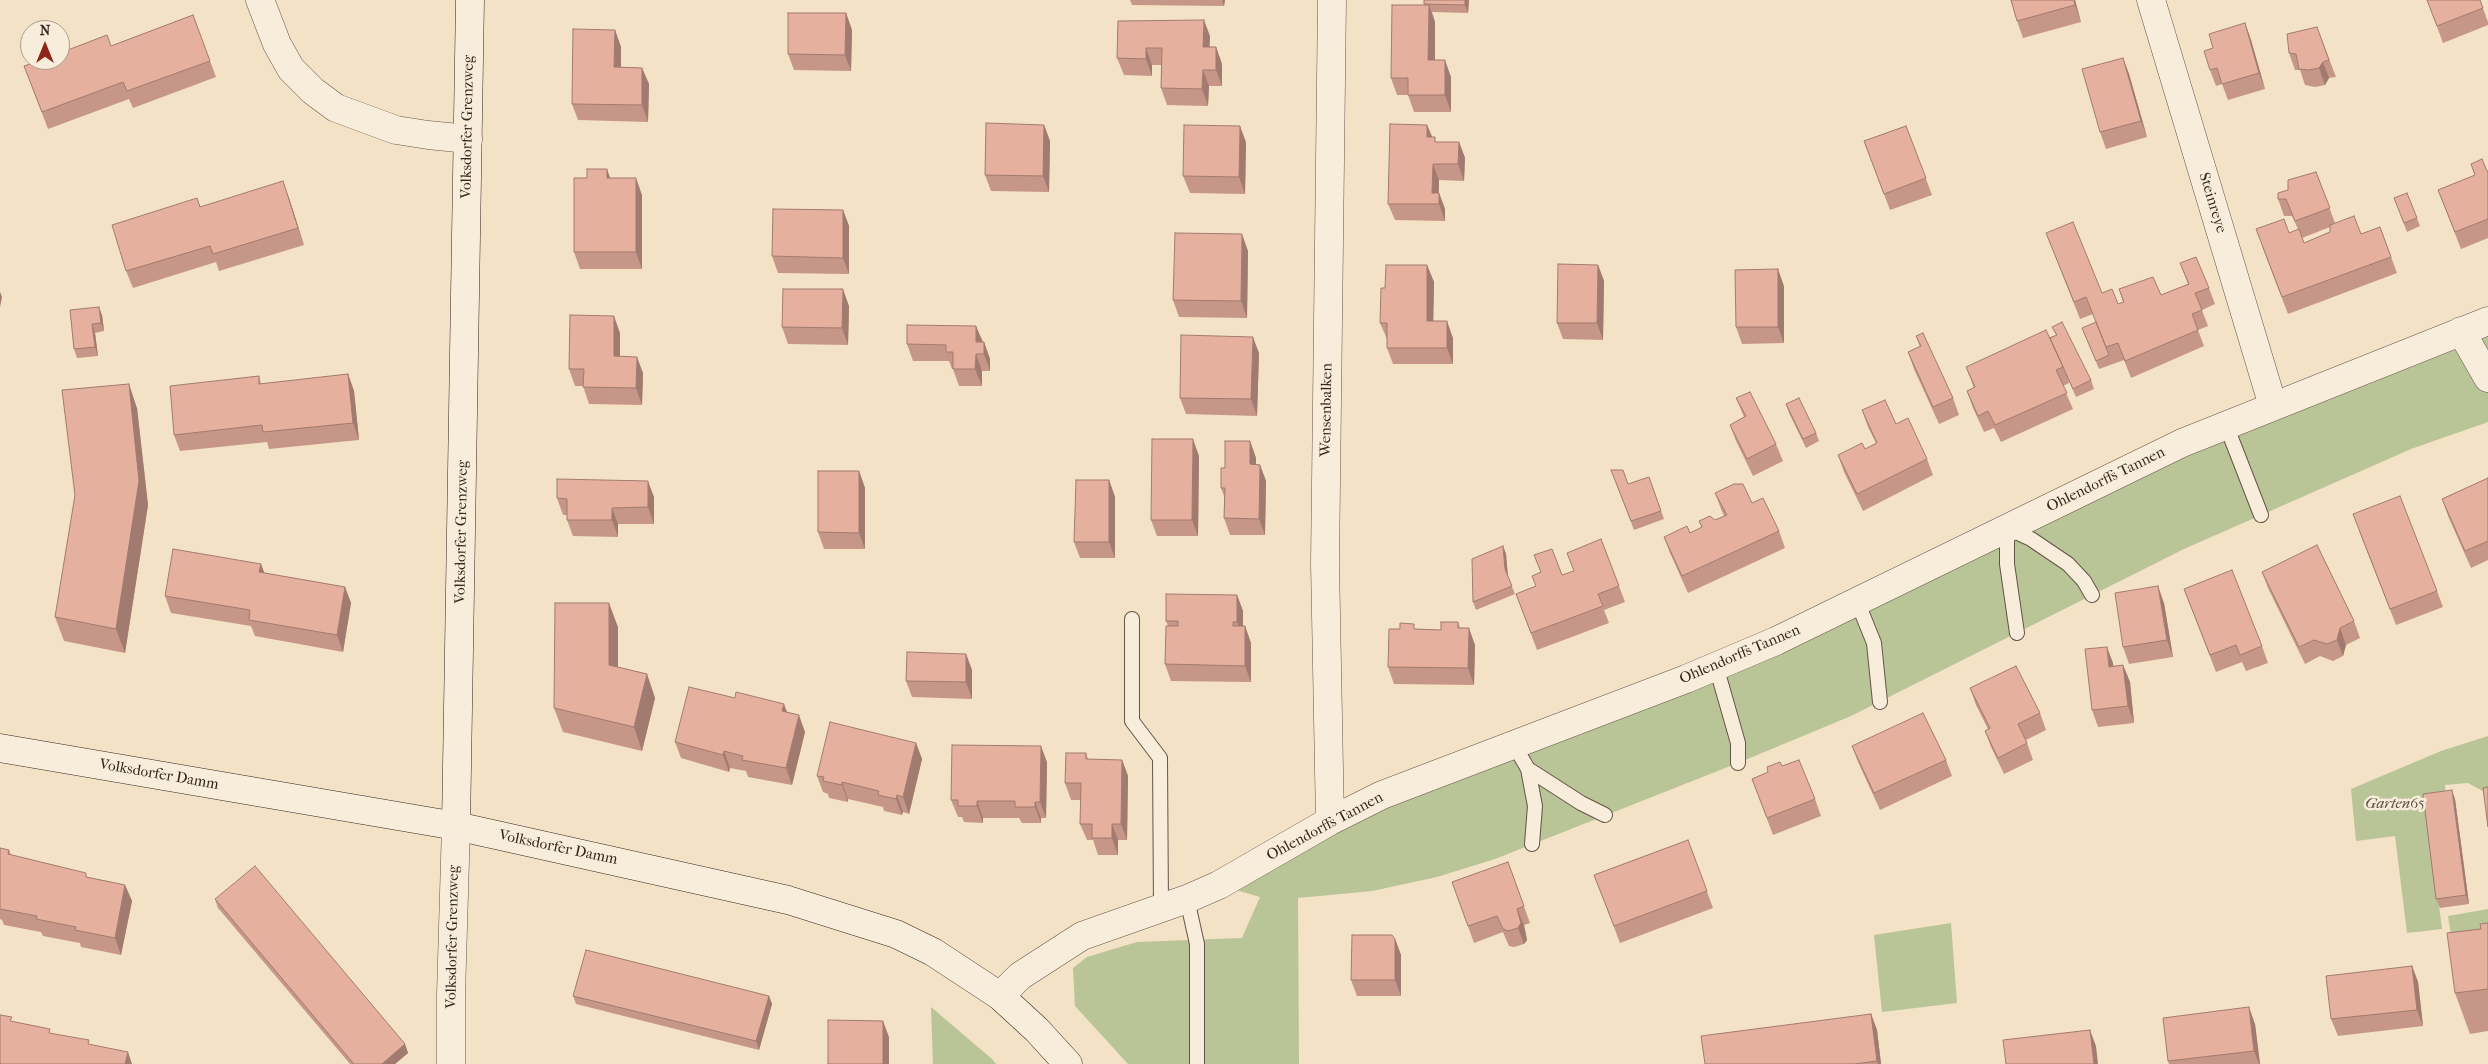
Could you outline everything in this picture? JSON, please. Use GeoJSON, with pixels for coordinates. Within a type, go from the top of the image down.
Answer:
{"type":"FeatureCollection","features":[{"type":"Feature","properties":{"kind":"street"},"geometry":{"type":"LineString","coordinates":[[260,0],[277,44],[291,69],[313,91],[336,108],[396,130],[428,136],[468,139]]}},
{"type":"Feature","properties":{"kind":"street","name":"Volksdorfer Grenzweg"},"geometry":{"type":"LineString","coordinates":[[451,1064],[470,0]]}},
{"type":"Feature","properties":{"kind":"street","name":"Wensenbalken"},"geometry":{"type":"LineString","coordinates":[[1330,820],[1325,563],[1332,0]]}},
{"type":"Feature","properties":{"kind":"street","name":"Steinreye"},"geometry":{"type":"LineString","coordinates":[[2151,0],[2273,406]]}},
{"type":"Feature","properties":{"kind":"street","name":"Ohlendorffs Tannen"},"geometry":{"type":"LineString","coordinates":[[1000,996],[1020,976],[1082,936],[1188,899],[1219,885],[1330,820],[1382,795],[1776,641],[2182,443],[2488,321]]}},
{"type":"Feature","properties":{"kind":"street"},"geometry":{"type":"LineString","coordinates":[[2461,331],[2488,378]]}},
{"type":"Feature","properties":{"kind":"street","name":"Volksdorfer Damm"},"geometry":{"type":"LineString","coordinates":[[0,748],[456,826],[730,886],[788,900],[856,920],[896,934],[933,952],[1000,996],[1037,1030],[1068,1064]]}},
{"type":"Feature","properties":{"kind":"lane"},"geometry":{"type":"LineString","coordinates":[[2226,425],[2261,515]]}},
{"type":"Feature","properties":{"kind":"lane"},"geometry":{"type":"LineString","coordinates":[[2017,633],[2007,564],[2007,528],[2031,539],[2068,564],[2084,581],[2092,595]]}},
{"type":"Feature","properties":{"kind":"lane"},"geometry":{"type":"LineString","coordinates":[[1858,601],[1874,643],[1880,702]]}},
{"type":"Feature","properties":{"kind":"lane"},"geometry":{"type":"LineString","coordinates":[[1132,619],[1132,721],[1160,758],[1162,908]]}},
{"type":"Feature","properties":{"kind":"lane"},"geometry":{"type":"LineString","coordinates":[[1716,666],[1738,743],[1738,763]]}},
{"type":"Feature","properties":{"kind":"lane"},"geometry":{"type":"LineString","coordinates":[[1514,744],[1528,769],[1535,806],[1532,844]]}},
{"type":"Feature","properties":{"kind":"lane"},"geometry":{"type":"LineString","coordinates":[[1528,769],[1581,803],[1605,815]]}},
{"type":"Feature","properties":{"kind":"lane"},"geometry":{"type":"LineString","coordinates":[[1188,899],[1197,944],[1197,1064]]}},
{"type":"Feature","properties":{"kind":"green space"},"geometry":{"type":"Polygon","coordinates":[[[2488,321],[2488,422],[2411,449],[2184,549],[1851,716],[1738,763],[1495,859],[1437,877],[1372,891],[1298,898],[1299,1064],[1128,1064],[1075,1006],[1073,968],[1087,957],[1137,942],[1242,938],[1260,897],[1219,885],[1330,821],[2488,321]]]}},
{"type":"Feature","properties":{"kind":"green space","name":"Garten65"},"geometry":{"type":"Polygon","coordinates":[[[2488,736],[2488,794],[2468,783],[2445,785],[2446,800],[2426,803],[2442,929],[2407,933],[2395,836],[2356,841],[2351,789],[2441,751],[2488,736]]]}},
{"type":"Feature","properties":{"kind":"green space"},"geometry":{"type":"Polygon","coordinates":[[[2488,909],[2488,942],[2453,948],[2448,916],[2488,909]]]}},
{"type":"Feature","properties":{"kind":"green space"},"geometry":{"type":"Polygon","coordinates":[[[1951,923],[1957,1003],[1882,1012],[1874,935],[1951,923]]]}},
{"type":"Feature","properties":{"kind":"green space"},"geometry":{"type":"Polygon","coordinates":[[[931,1007],[992,1059],[996,1064],[933,1064],[931,1007]]]}},
{"type":"Feature","properties":{"kind":"building"},"geometry":{"type":"Polygon","coordinates":[[[1424,0],[1465,0],[1465,5],[1424,4],[1424,0]]]}},
{"type":"Feature","properties":{"kind":"building"},"geometry":{"type":"Polygon","coordinates":[[[2011,0],[2074,0],[2075,5],[2017,21],[2011,0]]]}},
{"type":"Feature","properties":{"kind":"building"},"geometry":{"type":"Polygon","coordinates":[[[2427,0],[2480,0],[2483,8],[2437,26],[2427,0]]]}},
{"type":"Feature","properties":{"kind":"building"},"geometry":{"type":"Polygon","coordinates":[[[1392,5],[1429,5],[1428,60],[1445,60],[1445,95],[1408,95],[1408,78],[1391,78],[1392,5]]]}},
{"type":"Feature","properties":{"kind":"building"},"geometry":{"type":"Polygon","coordinates":[[[788,13],[846,13],[845,55],[788,54],[788,13]]]}},
{"type":"Feature","properties":{"kind":"building"},"geometry":{"type":"Polygon","coordinates":[[[193,15],[210,61],[127,91],[123,82],[42,112],[26,70],[70,70],[70,49],[107,35],[111,46],[193,15]]]}},
{"type":"Feature","properties":{"kind":"building"},"geometry":{"type":"Polygon","coordinates":[[[1204,20],[1203,47],[1216,47],[1216,70],[1203,70],[1202,89],[1161,88],[1162,48],[1146,48],[1146,59],[1117,58],[1118,21],[1204,20]]]}},
{"type":"Feature","properties":{"kind":"building"},"geometry":{"type":"Polygon","coordinates":[[[2245,23],[2259,73],[2222,84],[2217,68],[2210,70],[2204,51],[2213,48],[2209,34],[2245,23]]]}},
{"type":"Feature","properties":{"kind":"building"},"geometry":{"type":"Polygon","coordinates":[[[2317,27],[2329,60],[2323,62],[2319,68],[2299,69],[2296,54],[2289,53],[2287,34],[2317,27]]]}},
{"type":"Feature","properties":{"kind":"building"},"geometry":{"type":"Polygon","coordinates":[[[573,29],[615,30],[614,67],[642,68],[642,105],[572,104],[573,29]]]}},
{"type":"Feature","properties":{"kind":"building"},"geometry":{"type":"Polygon","coordinates":[[[2123,58],[2141,121],[2100,132],[2082,69],[2123,58]]]}},
{"type":"Feature","properties":{"kind":"building"},"geometry":{"type":"Polygon","coordinates":[[[986,123],[1044,125],[1043,176],[985,175],[986,123]]]}},
{"type":"Feature","properties":{"kind":"building"},"geometry":{"type":"Polygon","coordinates":[[[1390,124],[1427,125],[1427,137],[1435,137],[1435,142],[1459,142],[1458,164],[1433,164],[1432,193],[1439,193],[1439,204],[1388,204],[1390,124]]]}},
{"type":"Feature","properties":{"kind":"building"},"geometry":{"type":"Polygon","coordinates":[[[1184,125],[1240,126],[1239,177],[1183,176],[1184,125]]]}},
{"type":"Feature","properties":{"kind":"building"},"geometry":{"type":"Polygon","coordinates":[[[1906,126],[1926,178],[1884,194],[1864,141],[1906,126]]]}},
{"type":"Feature","properties":{"kind":"building"},"geometry":{"type":"Polygon","coordinates":[[[2482,159],[2488,171],[2488,219],[2455,232],[2438,190],[2475,175],[2471,164],[2482,159]]]}},
{"type":"Feature","properties":{"kind":"building"},"geometry":{"type":"Polygon","coordinates":[[[587,169],[607,169],[607,178],[636,178],[636,252],[574,252],[574,178],[587,178],[587,169]]]}},
{"type":"Feature","properties":{"kind":"building"},"geometry":{"type":"Polygon","coordinates":[[[2316,172],[2330,208],[2295,221],[2286,199],[2278,199],[2278,193],[2288,190],[2288,180],[2316,172]]]}},
{"type":"Feature","properties":{"kind":"building"},"geometry":{"type":"Polygon","coordinates":[[[283,181],[298,228],[213,254],[210,246],[126,271],[112,225],[197,198],[200,207],[283,181]]]}},
{"type":"Feature","properties":{"kind":"building"},"geometry":{"type":"Polygon","coordinates":[[[2407,193],[2417,218],[2404,223],[2394,198],[2407,193]]]}},
{"type":"Feature","properties":{"kind":"building"},"geometry":{"type":"Polygon","coordinates":[[[773,209],[843,210],[843,258],[772,256],[773,209]]]}},
{"type":"Feature","properties":{"kind":"building"},"geometry":{"type":"Polygon","coordinates":[[[2354,216],[2361,234],[2380,227],[2391,257],[2282,297],[2256,229],[2284,219],[2289,233],[2299,229],[2304,243],[2330,232],[2330,225],[2354,216]]]}},
{"type":"Feature","properties":{"kind":"building"},"geometry":{"type":"Polygon","coordinates":[[[2073,222],[2102,293],[2112,289],[2118,304],[2124,302],[2119,289],[2153,277],[2161,295],[2189,284],[2180,263],[2196,257],[2209,288],[2195,293],[2202,310],[2192,314],[2198,330],[2125,361],[2118,343],[2106,347],[2086,297],[2074,302],[2046,233],[2073,222]]]}},
{"type":"Feature","properties":{"kind":"building"},"geometry":{"type":"Polygon","coordinates":[[[1175,233],[1242,234],[1241,301],[1173,300],[1175,233]]]}},
{"type":"Feature","properties":{"kind":"building"},"geometry":{"type":"Polygon","coordinates":[[[1558,264],[1598,265],[1597,323],[1557,323],[1558,264]]]}},
{"type":"Feature","properties":{"kind":"building"},"geometry":{"type":"Polygon","coordinates":[[[1386,265],[1427,265],[1427,321],[1447,321],[1447,348],[1387,348],[1387,323],[1380,323],[1381,288],[1385,288],[1386,265]]]}},
{"type":"Feature","properties":{"kind":"building"},"geometry":{"type":"Polygon","coordinates":[[[1778,269],[1778,327],[1736,327],[1735,270],[1778,269]]]}},
{"type":"Feature","properties":{"kind":"building"},"geometry":{"type":"Polygon","coordinates":[[[783,289],[843,289],[842,328],[782,327],[783,289]]]}},
{"type":"Feature","properties":{"kind":"building"},"geometry":{"type":"Polygon","coordinates":[[[99,307],[101,323],[92,324],[95,347],[74,349],[70,310],[99,307]]]}},
{"type":"Feature","properties":{"kind":"building"},"geometry":{"type":"Polygon","coordinates":[[[570,315],[614,316],[614,356],[637,357],[636,388],[583,387],[584,369],[569,369],[570,315]]]}},
{"type":"Feature","properties":{"kind":"building"},"geometry":{"type":"Polygon","coordinates":[[[2062,322],[2091,380],[2073,389],[2050,338],[2057,335],[2052,327],[2062,322]]]}},
{"type":"Feature","properties":{"kind":"building"},"geometry":{"type":"Polygon","coordinates":[[[2096,322],[2109,355],[2096,361],[2082,328],[2096,322]]]}},
{"type":"Feature","properties":{"kind":"building"},"geometry":{"type":"Polygon","coordinates":[[[907,325],[976,326],[976,342],[984,342],[984,354],[976,354],[975,369],[953,369],[953,352],[946,352],[946,345],[907,344],[907,325]]]}},
{"type":"Feature","properties":{"kind":"building"},"geometry":{"type":"Polygon","coordinates":[[[2046,330],[2063,367],[2056,370],[2067,393],[1995,425],[1988,411],[1978,416],[1967,391],[1975,387],[1966,367],[2046,330]]]}},
{"type":"Feature","properties":{"kind":"building"},"geometry":{"type":"Polygon","coordinates":[[[1923,333],[1953,398],[1933,407],[1908,352],[1921,346],[1916,336],[1923,333]]]}},
{"type":"Feature","properties":{"kind":"building"},"geometry":{"type":"Polygon","coordinates":[[[1181,335],[1253,337],[1251,399],[1180,398],[1181,335]]]}},
{"type":"Feature","properties":{"kind":"building"},"geometry":{"type":"Polygon","coordinates":[[[348,374],[353,423],[263,432],[262,425],[174,435],[170,386],[259,376],[259,384],[348,374]]]}},
{"type":"Feature","properties":{"kind":"building"},"geometry":{"type":"Polygon","coordinates":[[[129,384],[139,481],[116,629],[55,617],[75,495],[62,390],[129,384]]]}},
{"type":"Feature","properties":{"kind":"building"},"geometry":{"type":"Polygon","coordinates":[[[1750,392],[1776,444],[1747,459],[1730,425],[1746,416],[1736,398],[1750,392]]]}},
{"type":"Feature","properties":{"kind":"building"},"geometry":{"type":"Polygon","coordinates":[[[1799,398],[1816,433],[1803,439],[1786,404],[1799,398]]]}},
{"type":"Feature","properties":{"kind":"building"},"geometry":{"type":"Polygon","coordinates":[[[1885,400],[1896,424],[1908,418],[1927,459],[1857,494],[1838,455],[1862,443],[1865,449],[1877,443],[1862,410],[1885,400]]]}},
{"type":"Feature","properties":{"kind":"building"},"geometry":{"type":"Polygon","coordinates":[[[1152,439],[1193,439],[1192,520],[1151,520],[1152,439]]]}},
{"type":"Feature","properties":{"kind":"building"},"geometry":{"type":"Polygon","coordinates":[[[1225,441],[1250,441],[1250,464],[1260,465],[1259,519],[1224,518],[1225,488],[1221,488],[1221,468],[1225,468],[1225,441]]]}},
{"type":"Feature","properties":{"kind":"building"},"geometry":{"type":"Polygon","coordinates":[[[1611,470],[1623,470],[1628,484],[1649,477],[1661,511],[1631,521],[1611,470]]]}},
{"type":"Feature","properties":{"kind":"building"},"geometry":{"type":"Polygon","coordinates":[[[818,471],[859,471],[859,533],[818,532],[818,471]]]}},
{"type":"Feature","properties":{"kind":"building"},"geometry":{"type":"Polygon","coordinates":[[[2488,478],[2488,541],[2465,551],[2442,499],[2488,478]]]}},
{"type":"Feature","properties":{"kind":"building"},"geometry":{"type":"Polygon","coordinates":[[[557,479],[648,481],[648,507],[612,508],[612,520],[567,520],[567,499],[557,498],[557,479]]]}},
{"type":"Feature","properties":{"kind":"building"},"geometry":{"type":"Polygon","coordinates":[[[1076,480],[1109,480],[1109,542],[1074,542],[1076,480]]]}},
{"type":"Feature","properties":{"kind":"building"},"geometry":{"type":"Polygon","coordinates":[[[1734,484],[1743,484],[1752,503],[1763,498],[1779,531],[1682,576],[1664,537],[1687,526],[1690,533],[1702,527],[1699,521],[1710,516],[1715,520],[1727,515],[1715,493],[1734,484]]]}},
{"type":"Feature","properties":{"kind":"building"},"geometry":{"type":"Polygon","coordinates":[[[2400,496],[2437,591],[2390,609],[2353,514],[2400,496]]]}},
{"type":"Feature","properties":{"kind":"building"},"geometry":{"type":"Polygon","coordinates":[[[1601,539],[1619,586],[1598,594],[1603,606],[1531,633],[1516,594],[1536,586],[1532,576],[1541,572],[1534,555],[1552,549],[1562,575],[1574,571],[1567,553],[1601,539]]]}},
{"type":"Feature","properties":{"kind":"building"},"geometry":{"type":"Polygon","coordinates":[[[2317,545],[2354,621],[2340,628],[2337,640],[2327,644],[2314,640],[2299,647],[2262,572],[2317,545]]]}},
{"type":"Feature","properties":{"kind":"building"},"geometry":{"type":"Polygon","coordinates":[[[1503,546],[1505,569],[1512,586],[1473,602],[1472,559],[1503,546]]]}},
{"type":"Feature","properties":{"kind":"building"},"geometry":{"type":"Polygon","coordinates":[[[173,549],[261,564],[259,572],[345,587],[337,635],[249,620],[250,610],[165,596],[173,549]]]}},
{"type":"Feature","properties":{"kind":"building"},"geometry":{"type":"Polygon","coordinates":[[[2232,570],[2262,646],[2240,655],[2236,645],[2210,655],[2184,589],[2232,570]]]}},
{"type":"Feature","properties":{"kind":"building"},"geometry":{"type":"Polygon","coordinates":[[[2158,586],[2167,640],[2123,647],[2115,593],[2158,586]]]}},
{"type":"Feature","properties":{"kind":"building"},"geometry":{"type":"Polygon","coordinates":[[[1166,594],[1237,595],[1237,622],[1233,622],[1233,626],[1245,626],[1245,666],[1165,664],[1166,626],[1178,626],[1178,621],[1166,621],[1166,594]]]}},
{"type":"Feature","properties":{"kind":"building"},"geometry":{"type":"Polygon","coordinates":[[[555,603],[609,603],[609,665],[647,674],[634,727],[554,708],[555,603]]]}},
{"type":"Feature","properties":{"kind":"building"},"geometry":{"type":"Polygon","coordinates":[[[1441,622],[1458,622],[1458,628],[1469,628],[1468,668],[1388,667],[1389,629],[1400,629],[1400,623],[1414,624],[1414,629],[1441,630],[1441,622]]]}},
{"type":"Feature","properties":{"kind":"building"},"geometry":{"type":"Polygon","coordinates":[[[2107,647],[2109,667],[2123,665],[2128,706],[2092,710],[2085,649],[2107,647]]]}},
{"type":"Feature","properties":{"kind":"building"},"geometry":{"type":"Polygon","coordinates":[[[907,652],[966,654],[966,682],[906,681],[907,652]]]}},
{"type":"Feature","properties":{"kind":"building"},"geometry":{"type":"Polygon","coordinates":[[[2016,666],[2040,713],[2018,724],[2027,743],[1998,758],[1985,731],[1990,728],[1970,688],[2016,666]]]}},
{"type":"Feature","properties":{"kind":"building"},"geometry":{"type":"Polygon","coordinates":[[[689,687],[735,698],[736,692],[784,704],[782,711],[799,715],[786,768],[742,760],[743,756],[724,751],[723,755],[675,742],[689,687]]]}},
{"type":"Feature","properties":{"kind":"building"},"geometry":{"type":"Polygon","coordinates":[[[1923,713],[1946,760],[1874,793],[1852,746],[1923,713]]]}},
{"type":"Feature","properties":{"kind":"building"},"geometry":{"type":"Polygon","coordinates":[[[830,722],[916,743],[903,797],[897,795],[896,799],[878,795],[879,791],[842,782],[842,785],[823,781],[824,777],[817,776],[830,722]]]}},
{"type":"Feature","properties":{"kind":"building"},"geometry":{"type":"Polygon","coordinates":[[[952,745],[1041,746],[1040,802],[1035,802],[1035,807],[1015,807],[1015,801],[977,801],[977,806],[958,806],[958,800],[951,800],[952,745]]]}},
{"type":"Feature","properties":{"kind":"building"},"geometry":{"type":"Polygon","coordinates":[[[1066,753],[1086,753],[1086,759],[1122,760],[1121,824],[1112,824],[1112,838],[1092,838],[1092,824],[1080,824],[1081,783],[1065,783],[1066,753]]]}},
{"type":"Feature","properties":{"kind":"building"},"geometry":{"type":"Polygon","coordinates":[[[1799,760],[1815,799],[1767,818],[1752,779],[1768,772],[1767,767],[1780,762],[1782,766],[1799,760]]]}},
{"type":"Feature","properties":{"kind":"building"},"geometry":{"type":"Polygon","coordinates":[[[2488,787],[2488,827],[2483,788],[2488,787]]]}},
{"type":"Feature","properties":{"kind":"building"},"geometry":{"type":"Polygon","coordinates":[[[2452,790],[2466,895],[2436,899],[2423,794],[2452,790]]]}},
{"type":"Feature","properties":{"kind":"building"},"geometry":{"type":"Polygon","coordinates":[[[1688,840],[1707,891],[1614,926],[1594,875],[1688,840]]]}},
{"type":"Feature","properties":{"kind":"building"},"geometry":{"type":"Polygon","coordinates":[[[0,848],[9,850],[8,854],[86,873],[86,877],[125,885],[115,938],[75,930],[76,927],[36,919],[37,916],[0,909],[0,848]]]}},
{"type":"Feature","properties":{"kind":"building"},"geometry":{"type":"Polygon","coordinates":[[[1508,862],[1524,906],[1517,909],[1521,923],[1518,928],[1508,931],[1503,929],[1497,916],[1468,926],[1452,882],[1508,862]]]}},
{"type":"Feature","properties":{"kind":"building"},"geometry":{"type":"Polygon","coordinates":[[[255,866],[405,1044],[382,1064],[354,1064],[215,899],[255,866]]]}},
{"type":"Feature","properties":{"kind":"building"},"geometry":{"type":"Polygon","coordinates":[[[2488,923],[2488,989],[2455,993],[2447,933],[2481,929],[2480,924],[2488,923]]]}},
{"type":"Feature","properties":{"kind":"building"},"geometry":{"type":"Polygon","coordinates":[[[1352,935],[1392,935],[1395,939],[1395,980],[1351,980],[1352,935]]]}},
{"type":"Feature","properties":{"kind":"building"},"geometry":{"type":"Polygon","coordinates":[[[586,950],[769,996],[756,1041],[573,996],[586,950]]]}},
{"type":"Feature","properties":{"kind":"building"},"geometry":{"type":"Polygon","coordinates":[[[2412,966],[2417,1010],[2331,1019],[2326,976],[2412,966]]]}},
{"type":"Feature","properties":{"kind":"building"},"geometry":{"type":"Polygon","coordinates":[[[2249,1007],[2254,1051],[2168,1061],[2163,1018],[2249,1007]]]}},
{"type":"Feature","properties":{"kind":"building"},"geometry":{"type":"Polygon","coordinates":[[[1871,1014],[1877,1061],[1854,1064],[1705,1064],[1701,1036],[1871,1014]]]}},
{"type":"Feature","properties":{"kind":"building"},"geometry":{"type":"Polygon","coordinates":[[[0,1015],[12,1017],[10,1021],[50,1029],[49,1033],[89,1040],[88,1044],[128,1052],[125,1064],[0,1064],[0,1015]]]}},
{"type":"Feature","properties":{"kind":"building"},"geometry":{"type":"Polygon","coordinates":[[[828,1020],[883,1021],[883,1064],[828,1064],[828,1020]]]}},
{"type":"Feature","properties":{"kind":"building"},"geometry":{"type":"Polygon","coordinates":[[[2090,1030],[2094,1064],[2006,1064],[2003,1040],[2090,1030]]]}}]}
